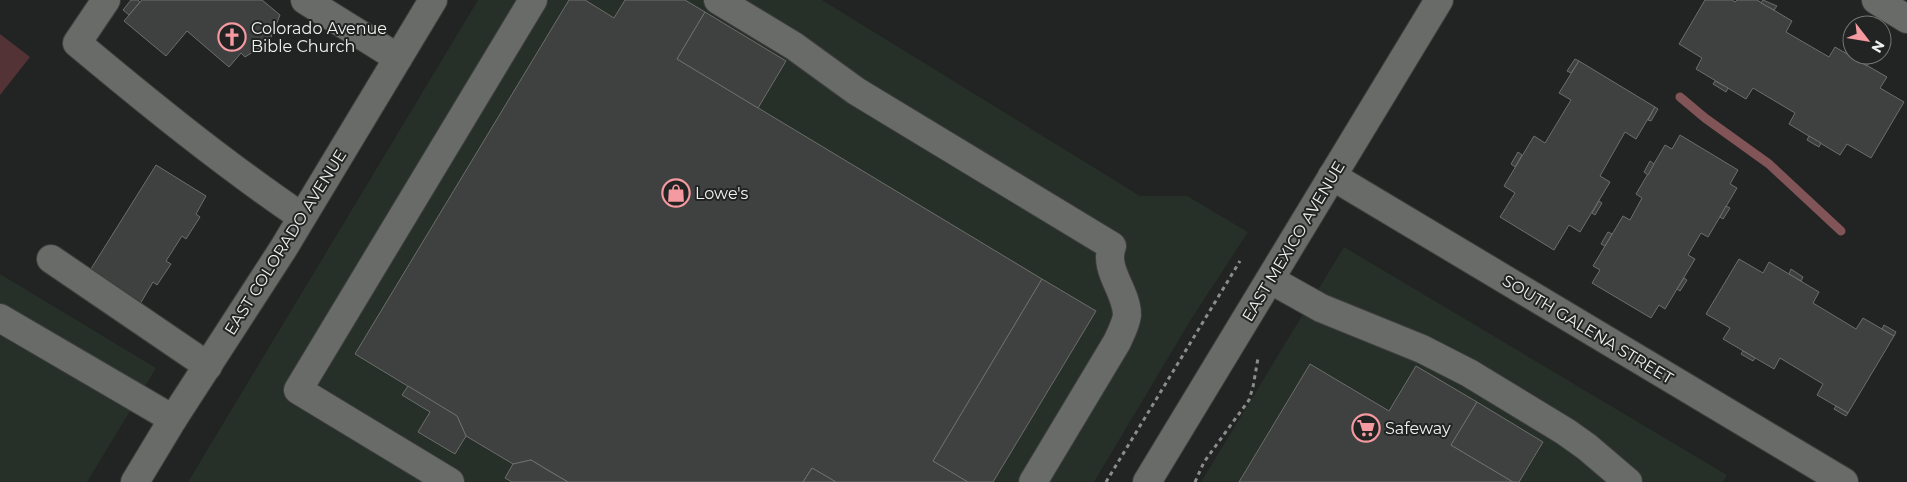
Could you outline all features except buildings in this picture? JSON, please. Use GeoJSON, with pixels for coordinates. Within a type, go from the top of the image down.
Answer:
{"type":"FeatureCollection","features":[{"type":"Feature","properties":{"kind":"street"},"geometry":{"type":"LineString","coordinates":[[106,0],[77,43],[144,99],[302,217]]}},
{"type":"Feature","properties":{"kind":"street"},"geometry":{"type":"LineString","coordinates":[[305,0],[398,58]]}},
{"type":"Feature","properties":{"kind":"street","name":"EAST COLORADO AVENUE"},"geometry":{"type":"LineString","coordinates":[[135,482],[302,217],[432,0]]}},
{"type":"Feature","properties":{"kind":"street"},"geometry":{"type":"LineString","coordinates":[[450,482],[298,390],[533,0]]}},
{"type":"Feature","properties":{"kind":"street"},"geometry":{"type":"LineString","coordinates":[[718,0],[794,46],[856,91],[1112,246],[1109,253],[1110,262],[1126,306],[1127,316],[1124,327],[1118,342],[1033,482]]}},
{"type":"Feature","properties":{"kind":"street","name":"EAST MEXICO AVENUE"},"geometry":{"type":"LineString","coordinates":[[1147,482],[1439,0]]}},
{"type":"Feature","properties":{"kind":"street"},"geometry":{"type":"LineString","coordinates":[[1876,0],[1907,19]]}},
{"type":"Feature","properties":{"kind":"street","name":"SOUTH GALENA STREET"},"geometry":{"type":"LineString","coordinates":[[1332,176],[1844,482]]}},
{"type":"Feature","properties":{"kind":"street"},"geometry":{"type":"LineString","coordinates":[[50,260],[208,366]]}},
{"type":"Feature","properties":{"kind":"street"},"geometry":{"type":"LineString","coordinates":[[1270,280],[1321,308],[1422,349],[1469,373],[1566,432],[1628,482]]}},
{"type":"Feature","properties":{"kind":"street"},"geometry":{"type":"LineString","coordinates":[[0,318],[173,419]]}},
{"type":"Feature","properties":{"kind":"path"},"geometry":{"type":"LineString","coordinates":[[1106,482],[1240,261]]}},
{"type":"Feature","properties":{"kind":"path"},"geometry":{"type":"LineString","coordinates":[[1195,482],[1204,462],[1249,400],[1258,355]]}},
{"type":"Feature","properties":{"kind":"shaded area"},"geometry":{"type":"Polygon","coordinates":[[[478,0],[822,0],[1140,196],[1187,196],[1248,232],[1190,321],[1094,482],[188,482],[478,0]]]}},
{"type":"Feature","properties":{"kind":"shaded area"},"geometry":{"type":"Polygon","coordinates":[[[0,34],[30,57],[0,95],[0,34]]]}},
{"type":"Feature","properties":{"kind":"shaded area"},"geometry":{"type":"Polygon","coordinates":[[[1344,247],[1727,475],[1723,482],[1201,482],[1344,247]]]}},
{"type":"Feature","properties":{"kind":"shaded area"},"geometry":{"type":"Polygon","coordinates":[[[0,274],[156,368],[87,482],[0,482],[0,274]]]}},
{"type":"Feature","properties":{"kind":"waterway"},"geometry":{"type":"LineString","coordinates":[[1680,97],[1705,118],[1769,164],[1841,231]]}},
{"type":"Feature","properties":{"kind":"place","name":"Colorado Avenue Bible Church"},"geometry":{"type":"Point","coordinates":[232,37]}},
{"type":"Feature","properties":{"kind":"place","name":"Lowe's"},"geometry":{"type":"Point","coordinates":[676,193]}},
{"type":"Feature","properties":{"kind":"place","name":"Safeway"},"geometry":{"type":"Point","coordinates":[1366,428]}}]}
